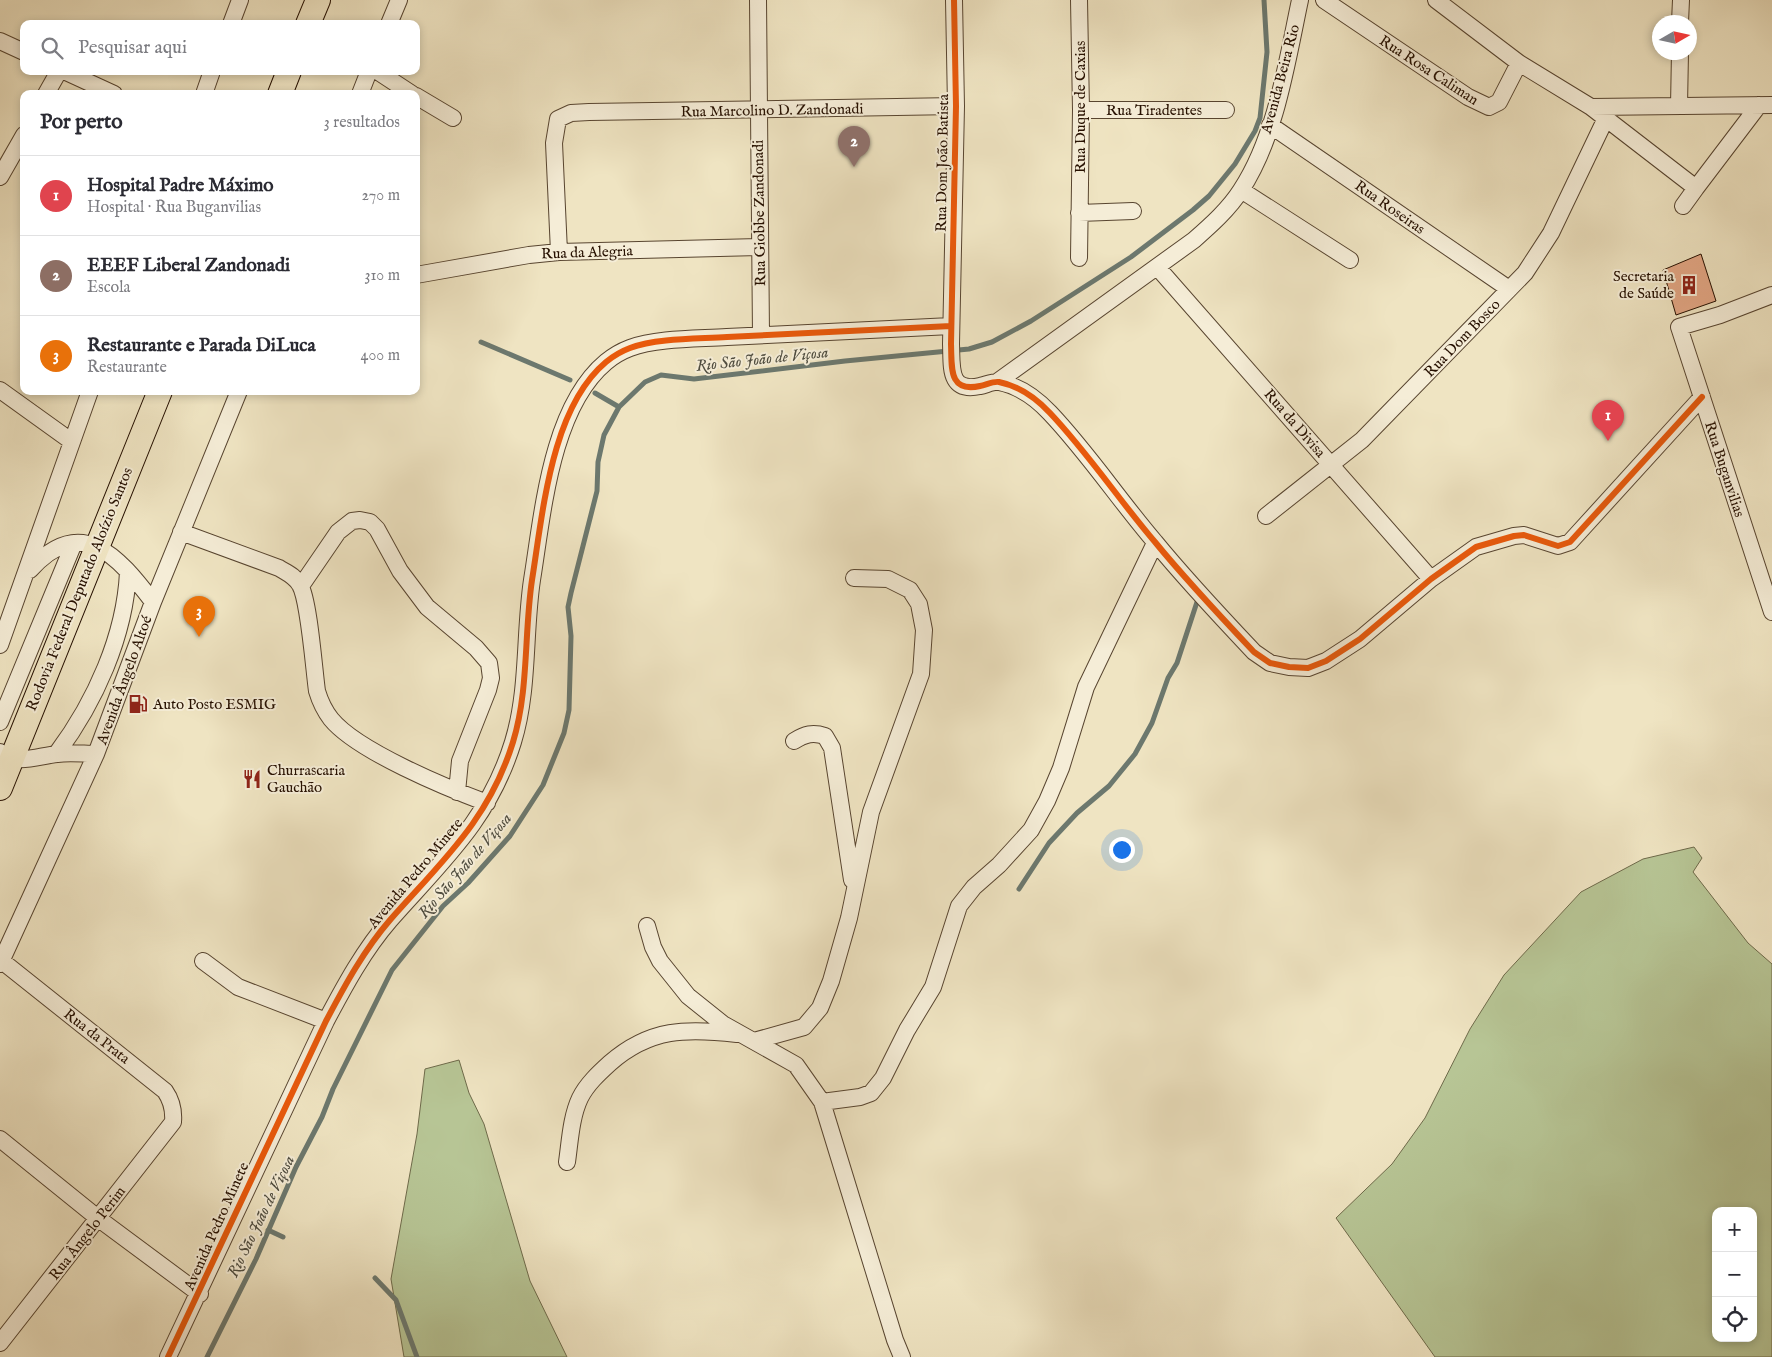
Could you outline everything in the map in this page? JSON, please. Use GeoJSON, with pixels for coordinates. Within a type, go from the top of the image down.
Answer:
{"type":"FeatureCollection","features":[{"type":"Feature","properties":{"kind":"highway"},"geometry":{"type":"LineString","coordinates":[[310,20],[318,0]]}},
{"type":"Feature","properties":{"kind":"highway"},"geometry":{"type":"LineString","coordinates":[[282,90],[287,75]]}},
{"type":"Feature","properties":{"kind":"highway","name":"Rodovia Federal Deputado Aloízio Santos"},"geometry":{"type":"LineString","coordinates":[[0,788],[6,756],[98,546],[158,395]]}},
{"type":"Feature","properties":{"kind":"street"},"geometry":{"type":"LineString","coordinates":[[232,20],[240,0]]}},
{"type":"Feature","properties":{"kind":"street"},"geometry":{"type":"LineString","coordinates":[[391,20],[399,0]]}},
{"type":"Feature","properties":{"kind":"street","name":"Rua Giobbe Zandonadi"},"geometry":{"type":"LineString","coordinates":[[758,0],[761,335]]}},
{"type":"Feature","properties":{"kind":"street","name":"Rua Dom João Batista"},"geometry":{"type":"LineString","coordinates":[[954,0],[956,106],[951,326],[952,372],[957,383],[967,387],[997,382]]}},
{"type":"Feature","properties":{"kind":"street","name":"Rua Duque de Caxias"},"geometry":{"type":"LineString","coordinates":[[1079,0],[1081,110],[1080,258]]}},
{"type":"Feature","properties":{"kind":"street","name":"Avenida Beira Rio"},"geometry":{"type":"LineString","coordinates":[[997,382],[1158,268],[1200,234],[1242,190],[1270,125],[1300,0]]}},
{"type":"Feature","properties":{"kind":"street","name":"Rua Rosa Caliman"},"geometry":{"type":"LineString","coordinates":[[1324,0],[1468,97],[1489,107],[1499,102],[1519,63]]}},
{"type":"Feature","properties":{"kind":"street"},"geometry":{"type":"LineString","coordinates":[[1436,0],[1519,63],[1592,107],[1696,188]]}},
{"type":"Feature","properties":{"kind":"street"},"geometry":{"type":"LineString","coordinates":[[1680,15],[1681,0]]}},
{"type":"Feature","properties":{"kind":"street"},"geometry":{"type":"LineString","coordinates":[[0,41],[20,50]]}},
{"type":"Feature","properties":{"kind":"street"},"geometry":{"type":"LineString","coordinates":[[1680,60],[1680,106]]}},
{"type":"Feature","properties":{"kind":"street"},"geometry":{"type":"LineString","coordinates":[[48,90],[57,75]]}},
{"type":"Feature","properties":{"kind":"street"},"geometry":{"type":"LineString","coordinates":[[73,75],[105,90]]}},
{"type":"Feature","properties":{"kind":"street"},"geometry":{"type":"LineString","coordinates":[[205,90],[211,75]]}},
{"type":"Feature","properties":{"kind":"street"},"geometry":{"type":"LineString","coordinates":[[362,90],[367,75]]}},
{"type":"Feature","properties":{"kind":"street"},"geometry":{"type":"LineString","coordinates":[[383,75],[406,90]]}},
{"type":"Feature","properties":{"kind":"street"},"geometry":{"type":"LineString","coordinates":[[420,98],[453,118]]}},
{"type":"Feature","properties":{"kind":"street"},"geometry":{"type":"LineString","coordinates":[[1592,107],[1766,105]]}},
{"type":"Feature","properties":{"kind":"street"},"geometry":{"type":"LineString","coordinates":[[1683,206],[1766,105]]}},
{"type":"Feature","properties":{"kind":"street","name":"Rua Marcolino D. Zandonadi"},"geometry":{"type":"LineString","coordinates":[[559,252],[555,127],[558,119],[563,115],[589,112],[956,106]]}},
{"type":"Feature","properties":{"kind":"street","name":"Rua Tiradentes"},"geometry":{"type":"LineString","coordinates":[[1081,110],[1226,110]]}},
{"type":"Feature","properties":{"kind":"street","name":"Rua Dom Bosco"},"geometry":{"type":"LineString","coordinates":[[1266,516],[1331,465],[1373,428],[1509,289],[1536,257],[1551,233],[1606,118]]}},
{"type":"Feature","properties":{"kind":"street","name":"Rua Roseiras"},"geometry":{"type":"LineString","coordinates":[[1270,125],[1509,289]]}},
{"type":"Feature","properties":{"kind":"street"},"geometry":{"type":"LineString","coordinates":[[0,178],[20,141]]}},
{"type":"Feature","properties":{"kind":"street"},"geometry":{"type":"LineString","coordinates":[[1242,190],[1350,260]]}},
{"type":"Feature","properties":{"kind":"street"},"geometry":{"type":"LineString","coordinates":[[1079,213],[1132,211]]}},
{"type":"Feature","properties":{"kind":"street","name":"Rua da Alegria"},"geometry":{"type":"LineString","coordinates":[[420,274],[529,255],[559,252],[759,247]]}},
{"type":"Feature","properties":{"kind":"street","name":"Rua da Divisa"},"geometry":{"type":"LineString","coordinates":[[1158,268],[1431,579]]}},
{"type":"Feature","properties":{"kind":"street","name":"Rua Buganvilias"},"geometry":{"type":"LineString","coordinates":[[1772,295],[1728,312],[1679,327],[1772,612]]}},
{"type":"Feature","properties":{"kind":"street","name":"Avenida Pedro Minete"},"geometry":{"type":"LineString","coordinates":[[168,1357],[200,1294],[326,1021],[368,948],[390,920],[444,862],[487,803],[510,750],[518,717],[532,583],[544,510],[556,451],[566,418],[577,397],[607,360],[630,348],[654,343],[761,335],[951,326]]}},
{"type":"Feature","properties":{"kind":"street"},"geometry":{"type":"LineString","coordinates":[[997,382],[1016,387],[1038,400],[1155,543],[1254,652],[1270,663],[1308,668],[1326,661],[1360,639],[1431,579],[1476,547],[1506,537],[1524,536],[1558,546],[1570,542],[1702,397]]}},
{"type":"Feature","properties":{"kind":"street"},"geometry":{"type":"LineString","coordinates":[[0,390],[71,441]]}},
{"type":"Feature","properties":{"kind":"street"},"geometry":{"type":"LineString","coordinates":[[0,645],[88,395]]}},
{"type":"Feature","properties":{"kind":"street","name":"Avenida Ângelo Altoé"},"geometry":{"type":"LineString","coordinates":[[1,963],[96,754],[153,602],[237,395]]}},
{"type":"Feature","properties":{"kind":"street"},"geometry":{"type":"LineString","coordinates":[[301,586],[344,525],[360,520],[370,522],[377,529],[388,552],[409,584],[427,607],[484,655],[491,670],[488,690],[460,761],[457,792]]}},
{"type":"Feature","properties":{"kind":"street"},"geometry":{"type":"LineString","coordinates":[[181,532],[279,568],[294,576],[301,586],[316,691],[332,719],[348,734],[385,757],[457,792],[487,803]]}},
{"type":"Feature","properties":{"kind":"street"},"geometry":{"type":"LineString","coordinates":[[26,573],[48,552],[60,546],[74,543],[98,546],[118,559],[153,602]]}},
{"type":"Feature","properties":{"kind":"street"},"geometry":{"type":"LineString","coordinates":[[0,722],[74,543]]}},
{"type":"Feature","properties":{"kind":"street"},"geometry":{"type":"LineString","coordinates":[[822,1102],[860,1097],[871,1093],[883,1078],[907,1030],[933,987],[959,906],[974,887],[1031,830],[1062,768],[1086,687],[1155,543]]}},
{"type":"Feature","properties":{"kind":"street"},"geometry":{"type":"LineString","coordinates":[[58,753],[76,728],[109,655],[127,598],[128,572]]}},
{"type":"Feature","properties":{"kind":"street"},"geometry":{"type":"LineString","coordinates":[[567,1162],[574,1118],[580,1098],[600,1072],[632,1046],[648,1038],[687,1030],[749,1038],[793,1032],[813,1020],[831,981],[854,894],[871,812],[921,674],[924,630],[918,604],[910,590],[888,579],[854,578]]}},
{"type":"Feature","properties":{"kind":"street"},"geometry":{"type":"LineString","coordinates":[[794,741],[806,734],[819,734],[825,736],[832,748],[854,894]]}},
{"type":"Feature","properties":{"kind":"street"},"geometry":{"type":"LineString","coordinates":[[6,756],[35,758],[58,753],[96,754]]}},
{"type":"Feature","properties":{"kind":"street"},"geometry":{"type":"LineString","coordinates":[[647,926],[653,947],[673,979],[707,1013],[796,1065],[822,1102],[895,1340],[902,1357]]}},
{"type":"Feature","properties":{"kind":"street"},"geometry":{"type":"LineString","coordinates":[[203,962],[238,987],[326,1021]]}},
{"type":"Feature","properties":{"kind":"street","name":"Rua da Prata"},"geometry":{"type":"LineString","coordinates":[[1,963],[165,1091],[172,1106],[173,1122]]}},
{"type":"Feature","properties":{"kind":"street","name":"Rua Ângelo Perim"},"geometry":{"type":"LineString","coordinates":[[0,1343],[99,1219],[173,1122]]}},
{"type":"Feature","properties":{"kind":"street"},"geometry":{"type":"LineString","coordinates":[[0,1139],[99,1219],[200,1294]]}},
{"type":"Feature","properties":{"kind":"green space"},"geometry":{"type":"Polygon","coordinates":[[[1694,847],[1702,858],[1693,872],[1748,943],[1772,964],[1772,1357],[1435,1357],[1336,1218],[1392,1164],[1425,1118],[1470,1029],[1504,975],[1581,892],[1643,859],[1694,847]]]}},
{"type":"Feature","properties":{"kind":"green space"},"geometry":{"type":"Polygon","coordinates":[[[459,1060],[469,1093],[484,1124],[530,1281],[567,1357],[404,1357],[391,1279],[417,1134],[425,1069],[459,1060]]]}},
{"type":"Feature","properties":{"kind":"building","name":"Secretaria de Saúde"},"geometry":{"type":"Polygon","coordinates":[[[1701,254],[1716,301],[1676,315],[1663,270],[1701,254]]]}},
{"type":"Feature","properties":{"kind":"waterway","name":"Rio São João de Viçosa"},"geometry":{"type":"LineString","coordinates":[[207,1357],[256,1259],[296,1167],[392,970],[443,906],[468,883],[510,836],[543,785],[564,733],[569,710],[571,636],[568,607],[597,491],[598,462],[604,435],[619,407],[645,382],[661,375],[694,379],[845,361],[969,349],[992,342],[1031,321],[1131,257],[1193,210],[1209,196],[1235,164],[1255,131],[1260,118],[1267,52],[1264,0]]}},
{"type":"Feature","properties":{"kind":"waterway"},"geometry":{"type":"LineString","coordinates":[[481,342],[570,380]]}},
{"type":"Feature","properties":{"kind":"waterway"},"geometry":{"type":"LineString","coordinates":[[595,393],[619,407]]}},
{"type":"Feature","properties":{"kind":"waterway"},"geometry":{"type":"LineString","coordinates":[[1019,889],[1049,843],[1077,813],[1109,786],[1135,754],[1152,723],[1168,678],[1177,663],[1197,602]]}},
{"type":"Feature","properties":{"kind":"waterway"},"geometry":{"type":"LineString","coordinates":[[268,1230],[283,1237]]}},
{"type":"Feature","properties":{"kind":"waterway"},"geometry":{"type":"LineString","coordinates":[[375,1278],[396,1300],[417,1357]]}},
{"type":"Feature","properties":{"kind":"cycle path"},"geometry":{"type":"LineString","coordinates":[[954,0],[956,106],[951,344],[951,361],[954,376],[962,386],[980,386],[997,382],[1013,386],[1027,393],[1045,408],[1064,428],[1191,584],[1254,652],[1270,663],[1308,668],[1326,661],[1360,639],[1431,579],[1476,547],[1524,535],[1558,546],[1570,542],[1702,397]]}},
{"type":"Feature","properties":{"kind":"cycle path"},"geometry":{"type":"LineString","coordinates":[[168,1357],[326,1021],[348,981],[381,931],[462,838],[491,794],[503,770],[513,742],[522,702],[532,580],[540,524],[552,463],[561,433],[573,406],[587,382],[606,362],[617,354],[652,342],[951,326]]}},
{"type":"Feature","properties":{"kind":"place","name":"EEEF Liberal Zandonadi"},"geometry":{"type":"Point","coordinates":[854,167]}},
{"type":"Feature","properties":{"kind":"place","name":"Secretaria de Saúde"},"geometry":{"type":"Point","coordinates":[1689,285]}},
{"type":"Feature","properties":{"kind":"place","name":"Hospital Padre Máximo"},"geometry":{"type":"Point","coordinates":[1608,441]}},
{"type":"Feature","properties":{"kind":"place","name":"Restaurante e Parada DiLuca"},"geometry":{"type":"Point","coordinates":[199,637]}},
{"type":"Feature","properties":{"kind":"place","name":"Auto Posto ESMIG"},"geometry":{"type":"Point","coordinates":[138,704]}},
{"type":"Feature","properties":{"kind":"place","name":"Churrascaria Gauchão"},"geometry":{"type":"Point","coordinates":[252,779]}}]}
